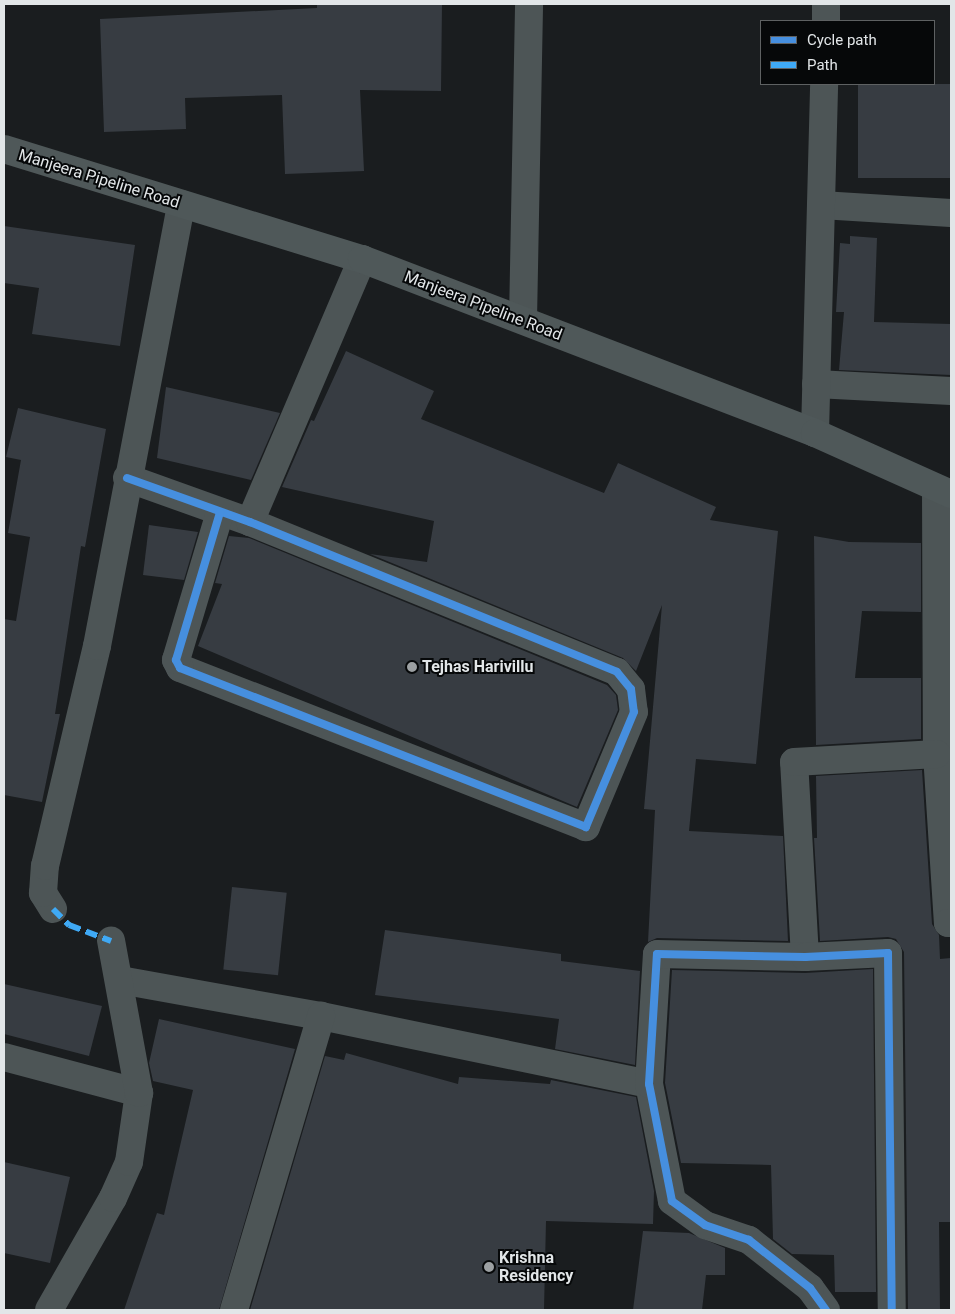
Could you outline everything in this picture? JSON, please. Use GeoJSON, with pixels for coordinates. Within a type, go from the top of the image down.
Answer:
{"type":"FeatureCollection","features":[{"type":"Feature","properties":{"kind":"street"},"geometry":{"type":"LineString","coordinates":[[522,320],[529,4]]}},
{"type":"Feature","properties":{"kind":"street"},"geometry":{"type":"LineString","coordinates":[[826,4],[826,20]]}},
{"type":"Feature","properties":{"kind":"street"},"geometry":{"type":"LineString","coordinates":[[815,433],[824,85]]}},
{"type":"Feature","properties":{"kind":"street","name":"Manjeera Pipeline Road"},"geometry":{"type":"LineString","coordinates":[[4,149],[362,259],[815,433],[944,491]]}},
{"type":"Feature","properties":{"kind":"street"},"geometry":{"type":"LineString","coordinates":[[53,909],[43,893],[45,866],[97,646],[127,478],[181,204]]}},
{"type":"Feature","properties":{"kind":"street"},"geometry":{"type":"LineString","coordinates":[[821,205],[951,213]]}},
{"type":"Feature","properties":{"kind":"street"},"geometry":{"type":"LineString","coordinates":[[250,522],[362,259]]}},
{"type":"Feature","properties":{"kind":"street"},"geometry":{"type":"LineString","coordinates":[[816,384],[951,391]]}},
{"type":"Feature","properties":{"kind":"street"},"geometry":{"type":"LineString","coordinates":[[127,478],[250,522],[617,672],[631,689],[634,712],[586,827],[180,668],[176,660],[220,512]]}},
{"type":"Feature","properties":{"kind":"street"},"geometry":{"type":"LineString","coordinates":[[944,491],[937,754],[948,923],[951,923]]}},
{"type":"Feature","properties":{"kind":"street"},"geometry":{"type":"LineString","coordinates":[[805,957],[794,762],[937,754]]}},
{"type":"Feature","properties":{"kind":"street"},"geometry":{"type":"LineString","coordinates":[[49,1310],[113,1198],[129,1162],[139,1093],[120,980],[111,941]]}},
{"type":"Feature","properties":{"kind":"street"},"geometry":{"type":"LineString","coordinates":[[826,1310],[810,1288],[749,1240],[705,1225],[672,1201],[649,1084],[656,954],[805,957],[888,953],[892,1310]]}},
{"type":"Feature","properties":{"kind":"street"},"geometry":{"type":"LineString","coordinates":[[120,980],[321,1016],[649,1084]]}},
{"type":"Feature","properties":{"kind":"street"},"geometry":{"type":"LineString","coordinates":[[234,1310],[321,1016]]}},
{"type":"Feature","properties":{"kind":"street"},"geometry":{"type":"LineString","coordinates":[[4,1058],[139,1093]]}},
{"type":"Feature","properties":{"kind":"building"},"geometry":{"type":"Polygon","coordinates":[[[442,4],[441,91],[360,90],[364,171],[285,174],[282,95],[185,98],[186,129],[104,132],[100,19],[317,8],[317,5],[442,4]]]}},
{"type":"Feature","properties":{"kind":"building"},"geometry":{"type":"Polygon","coordinates":[[[951,84],[951,178],[858,178],[858,85],[951,84]]]}},
{"type":"Feature","properties":{"kind":"building"},"geometry":{"type":"Polygon","coordinates":[[[4,226],[135,245],[120,346],[32,334],[39,288],[4,283],[4,226]]]}},
{"type":"Feature","properties":{"kind":"building"},"geometry":{"type":"Polygon","coordinates":[[[850,236],[877,238],[874,322],[951,324],[951,375],[839,370],[844,312],[836,312],[840,243],[850,244],[850,236]]]}},
{"type":"Feature","properties":{"kind":"building"},"geometry":{"type":"Polygon","coordinates":[[[346,351],[434,391],[421,419],[604,493],[618,463],[716,507],[710,520],[778,531],[756,764],[696,759],[689,831],[783,836],[788,941],[657,938],[648,942],[655,810],[644,809],[662,605],[636,671],[623,658],[370,554],[427,562],[434,521],[282,487],[311,420],[314,421],[346,351]]]}},
{"type":"Feature","properties":{"kind":"building"},"geometry":{"type":"Polygon","coordinates":[[[166,387],[280,413],[251,480],[157,458],[166,387]]]}},
{"type":"Feature","properties":{"kind":"building"},"geometry":{"type":"Polygon","coordinates":[[[18,408],[106,429],[85,547],[81,546],[55,714],[60,714],[42,802],[4,795],[4,619],[16,621],[30,537],[8,533],[21,460],[6,457],[18,408]]]}},
{"type":"Feature","properties":{"kind":"building"},"geometry":{"type":"Polygon","coordinates":[[[149,525],[198,532],[184,580],[143,575],[149,525]]]}},
{"type":"Feature","properties":{"kind":"building","name":"Tejhas Harivillu"},"geometry":{"type":"Polygon","coordinates":[[[229,536],[249,538],[607,685],[616,695],[618,710],[577,807],[198,646],[222,584],[215,583],[229,536]]]}},
{"type":"Feature","properties":{"kind":"building"},"geometry":{"type":"Polygon","coordinates":[[[814,536],[849,542],[921,543],[921,612],[862,611],[855,678],[921,678],[921,739],[816,745],[814,536]]]}},
{"type":"Feature","properties":{"kind":"building"},"geometry":{"type":"Polygon","coordinates":[[[922,770],[932,924],[939,935],[940,959],[951,958],[951,1222],[939,1222],[940,1310],[908,1310],[904,952],[896,939],[888,937],[820,941],[814,838],[817,838],[816,776],[922,770]]]}},
{"type":"Feature","properties":{"kind":"building"},"geometry":{"type":"Polygon","coordinates":[[[232,887],[287,893],[278,975],[223,970],[232,887]]]}},
{"type":"Feature","properties":{"kind":"building"},"geometry":{"type":"Polygon","coordinates":[[[385,930],[561,954],[561,961],[640,971],[635,1065],[555,1049],[559,1019],[375,995],[385,930]]]}},
{"type":"Feature","properties":{"kind":"building"},"geometry":{"type":"Polygon","coordinates":[[[873,969],[876,1292],[835,1292],[834,1255],[792,1254],[773,1239],[771,1165],[681,1163],[665,1083],[672,970],[805,973],[873,969]]]}},
{"type":"Feature","properties":{"kind":"building"},"geometry":{"type":"Polygon","coordinates":[[[4,984],[102,1006],[89,1056],[4,1034],[4,984]]]}},
{"type":"Feature","properties":{"kind":"building"},"geometry":{"type":"Polygon","coordinates":[[[159,1019],[295,1049],[219,1310],[124,1310],[157,1213],[164,1215],[193,1090],[153,1081],[149,1063],[159,1019]]]}},
{"type":"Feature","properties":{"kind":"building"},"geometry":{"type":"Polygon","coordinates":[[[346,1053],[458,1084],[459,1077],[550,1084],[551,1080],[636,1097],[654,1191],[653,1224],[546,1221],[544,1310],[250,1310],[325,1056],[344,1060],[346,1053]]]}},
{"type":"Feature","properties":{"kind":"building"},"geometry":{"type":"Polygon","coordinates":[[[4,1162],[70,1177],[50,1263],[4,1253],[4,1162]]]}},
{"type":"Feature","properties":{"kind":"building"},"geometry":{"type":"Polygon","coordinates":[[[643,1231],[689,1233],[725,1248],[725,1275],[706,1275],[702,1310],[633,1310],[643,1231]]]}},
{"type":"Feature","properties":{"kind":"marked path"},"geometry":{"type":"LineString","coordinates":[[53,909],[69,925],[111,941]]}},
{"type":"Feature","properties":{"kind":"cycle path"},"geometry":{"type":"LineString","coordinates":[[127,478],[250,522],[617,672],[631,689],[634,712],[586,827],[180,668],[176,660],[220,512]]}},
{"type":"Feature","properties":{"kind":"cycle path"},"geometry":{"type":"LineString","coordinates":[[826,1310],[810,1288],[749,1240],[705,1225],[672,1201],[649,1084],[657,954],[805,957],[888,953],[892,1310]]}},
{"type":"Feature","properties":{"kind":"place","name":"Tejhas Harivillu"},"geometry":{"type":"Point","coordinates":[412,667]}},
{"type":"Feature","properties":{"kind":"place","name":"Krishna Residency"},"geometry":{"type":"Point","coordinates":[489,1267]}}]}
